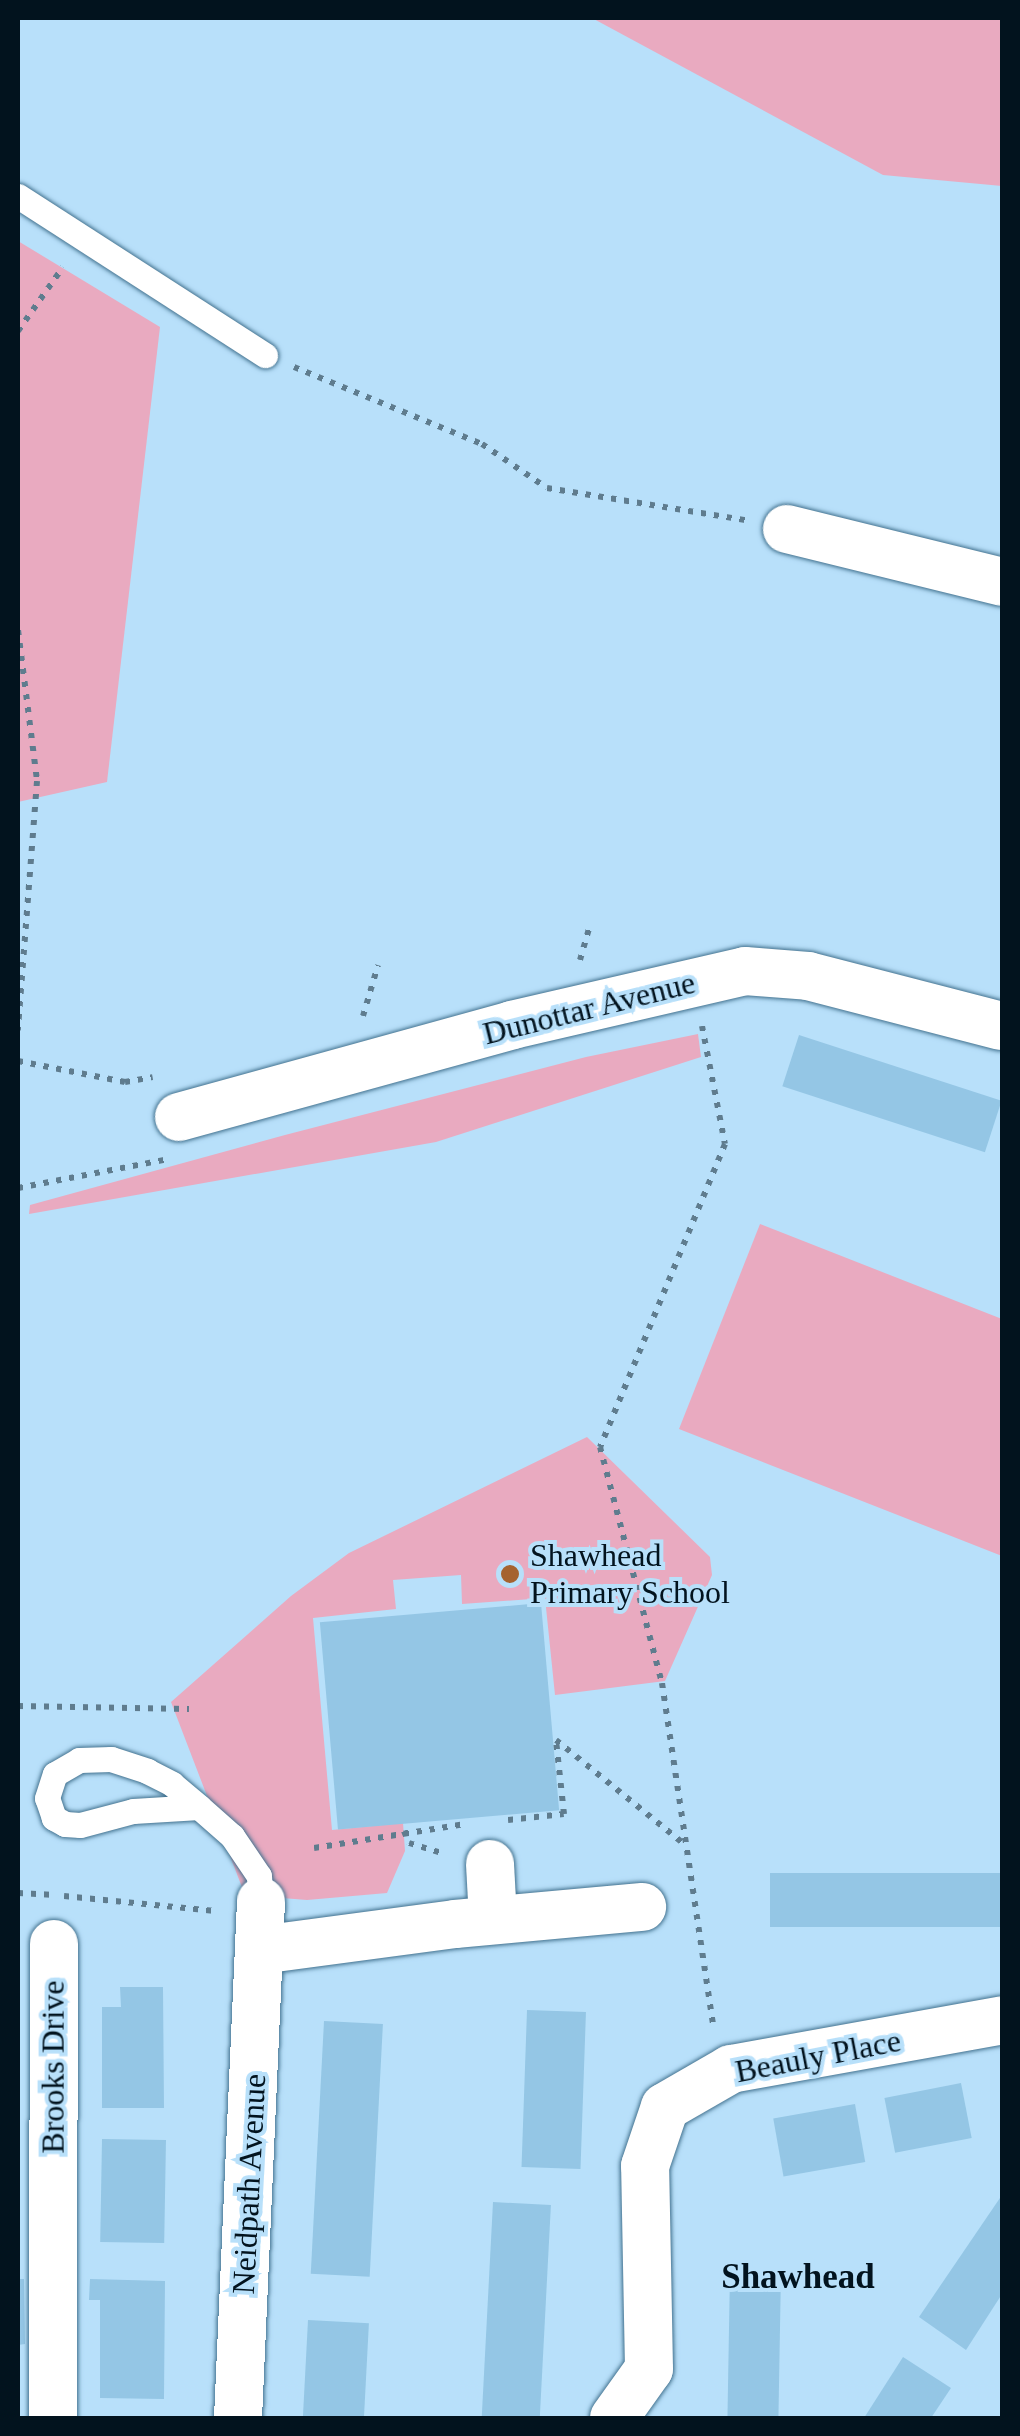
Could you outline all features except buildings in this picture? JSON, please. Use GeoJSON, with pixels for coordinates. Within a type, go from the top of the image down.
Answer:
{"type":"FeatureCollection","features":[{"type":"Feature","properties":{"kind":"street"},"geometry":{"type":"LineString","coordinates":[[787,529],[1002,582]]}},
{"type":"Feature","properties":{"kind":"street","name":"Dunottar Avenue"},"geometry":{"type":"LineString","coordinates":[[180,1117],[512,1025],[745,971],[808,976],[1002,1026]]}},
{"type":"Feature","properties":{"kind":"street"},"geometry":{"type":"LineString","coordinates":[[486,1836],[493,1920]]}},
{"type":"Feature","properties":{"kind":"street"},"geometry":{"type":"LineString","coordinates":[[260,1926],[493,1920],[642,1907]]}},
{"type":"Feature","properties":{"kind":"street","name":"Neidpath Avenue"},"geometry":{"type":"LineString","coordinates":[[238,2418],[260,1926]]}},
{"type":"Feature","properties":{"kind":"street","name":"Brooks Drive"},"geometry":{"type":"LineString","coordinates":[[52,2418],[35,2190],[54,1944]]}},
{"type":"Feature","properties":{"kind":"street","name":"Beauly Place"},"geometry":{"type":"LineString","coordinates":[[614,2418],[649,2369],[646,2166],[666,2107],[733,2069],[1002,2020]]}},
{"type":"Feature","properties":{"kind":"lane"},"geometry":{"type":"LineString","coordinates":[[18,196],[265,355]]}},
{"type":"Feature","properties":{"kind":"lane"},"geometry":{"type":"LineString","coordinates":[[199,1808],[133,1812],[80,1825],[54,1818],[47,1798],[55,1774],[94,1758],[147,1771],[199,1808],[246,1854],[259,1876],[260,1926]]}},
{"type":"Feature","properties":{"kind":"path"},"geometry":{"type":"LineString","coordinates":[[18,332],[65,265],[66,226]]}},
{"type":"Feature","properties":{"kind":"path"},"geometry":{"type":"LineString","coordinates":[[265,355],[482,444],[547,488],[710,512],[787,529]]}},
{"type":"Feature","properties":{"kind":"path"},"geometry":{"type":"LineString","coordinates":[[18,630],[37,781],[18,1030]]}},
{"type":"Feature","properties":{"kind":"path"},"geometry":{"type":"LineString","coordinates":[[564,965],[582,959],[590,924]]}},
{"type":"Feature","properties":{"kind":"path"},"geometry":{"type":"LineString","coordinates":[[364,1016],[378,965]]}},
{"type":"Feature","properties":{"kind":"path"},"geometry":{"type":"LineString","coordinates":[[349,1020],[382,1012]]}},
{"type":"Feature","properties":{"kind":"path"},"geometry":{"type":"LineString","coordinates":[[710,1060],[725,1144],[600,1447],[662,1684],[715,2036],[730,2050],[733,2069]]}},
{"type":"Feature","properties":{"kind":"path"},"geometry":{"type":"LineString","coordinates":[[18,1061],[124,1082],[166,1074],[180,1117],[185,1156],[18,1188]]}},
{"type":"Feature","properties":{"kind":"path"},"geometry":{"type":"LineString","coordinates":[[18,1706],[189,1709]]}},
{"type":"Feature","properties":{"kind":"path"},"geometry":{"type":"LineString","coordinates":[[314,1848],[486,1836],[564,1814],[556,1740],[686,1846]]}},
{"type":"Feature","properties":{"kind":"path"},"geometry":{"type":"LineString","coordinates":[[18,1893],[219,1911],[260,1926]]}},
{"type":"Feature","properties":{"kind":"shaded area"},"geometry":{"type":"Polygon","coordinates":[[[592,18],[1002,18],[1002,186],[883,175],[592,18]]]}},
{"type":"Feature","properties":{"kind":"shaded area"},"geometry":{"type":"Polygon","coordinates":[[[18,241],[160,327],[107,782],[18,802],[18,241]]]}},
{"type":"Feature","properties":{"kind":"shaded area"},"geometry":{"type":"Polygon","coordinates":[[[698,1034],[701,1057],[436,1142],[29,1214],[30,1205],[285,1135],[586,1057],[698,1034]]]}},
{"type":"Feature","properties":{"kind":"shaded area"},"geometry":{"type":"Polygon","coordinates":[[[760,1224],[1002,1319],[1002,1556],[679,1429],[760,1224]]]}},
{"type":"Feature","properties":{"kind":"shaded area"},"geometry":{"type":"Polygon","coordinates":[[[587,1437],[710,1557],[712,1575],[665,1681],[555,1695],[545,1598],[462,1604],[461,1575],[393,1580],[396,1609],[313,1618],[332,1830],[403,1823],[405,1851],[387,1893],[307,1900],[245,1895],[171,1702],[291,1596],[349,1553],[587,1437]]]}},
{"type":"Feature","properties":{"kind":"place","name":"Shawhead Primary School"},"geometry":{"type":"Point","coordinates":[510,1574]}},
{"type":"Feature","properties":{"kind":"district","name":"Shawhead"},"geometry":{"type":"Point","coordinates":[798,2277]}}]}
